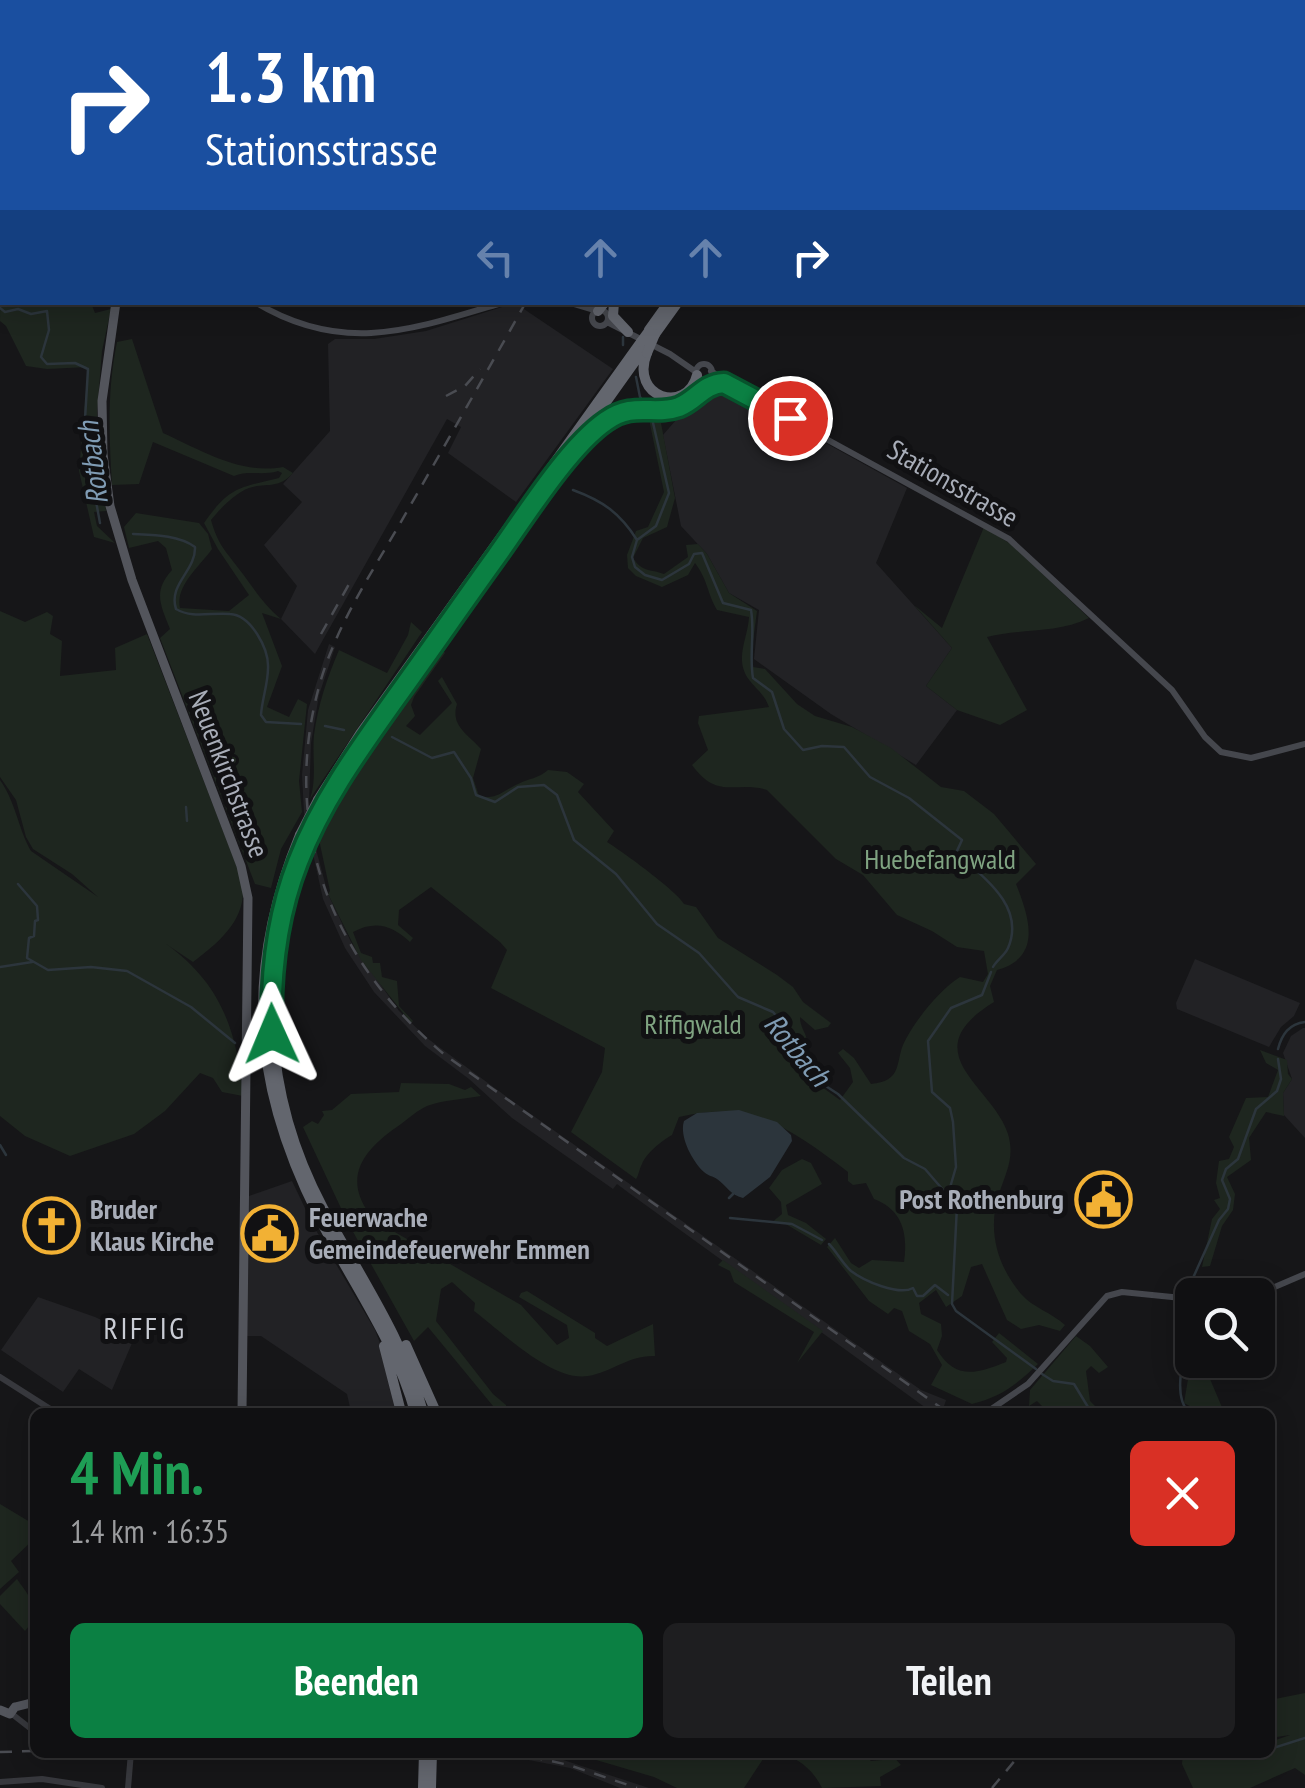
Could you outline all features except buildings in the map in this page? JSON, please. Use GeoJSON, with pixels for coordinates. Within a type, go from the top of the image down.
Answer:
{"type":"FeatureCollection","features":[{"type":"Feature","properties":{"kind":"highway"},"geometry":{"type":"LineString","coordinates":[[652,332],[656,305]]}},
{"type":"Feature","properties":{"kind":"highway"},"geometry":{"type":"LineString","coordinates":[[392,696],[556,475],[642,350],[667,305]]}},
{"type":"Feature","properties":{"kind":"highway"},"geometry":{"type":"LineString","coordinates":[[652,332],[675,305]]}},
{"type":"Feature","properties":{"kind":"highway"},"geometry":{"type":"LineString","coordinates":[[604,311],[628,332]]}},
{"type":"Feature","properties":{"kind":"highway"},"geometry":{"type":"LineString","coordinates":[[642,350],[643,378],[660,396],[671,398],[685,393],[703,374]]}},
{"type":"Feature","properties":{"kind":"highway"},"geometry":{"type":"LineString","coordinates":[[400,1408],[384,1343],[288,1152],[273,1102],[267,949],[280,889],[318,800],[642,350]]}},
{"type":"Feature","properties":{"kind":"highway"},"geometry":{"type":"LineString","coordinates":[[688,402],[703,374]]}},
{"type":"Feature","properties":{"kind":"highway"},"geometry":{"type":"LineString","coordinates":[[556,475],[603,422],[623,412],[674,408],[705,387],[723,382]]}},
{"type":"Feature","properties":{"kind":"highway"},"geometry":{"type":"LineString","coordinates":[[302,841],[342,767]]}},
{"type":"Feature","properties":{"kind":"highway"},"geometry":{"type":"LineString","coordinates":[[270,1056],[303,1167],[402,1350],[423,1408]]}},
{"type":"Feature","properties":{"kind":"highway"},"geometry":{"type":"LineString","coordinates":[[340,1255],[393,1350],[415,1408]]}},
{"type":"Feature","properties":{"kind":"highway"},"geometry":{"type":"LineString","coordinates":[[373,1292],[393,1320],[434,1408]]}},
{"type":"Feature","properties":{"kind":"highway"},"geometry":{"type":"LineString","coordinates":[[423,1788],[428,1758]]}},
{"type":"Feature","properties":{"kind":"highway"},"geometry":{"type":"LineString","coordinates":[[428,1758],[431,1788]]}},
{"type":"Feature","properties":{"kind":"main road","name":"Neuenkirchstrasse"},"geometry":{"type":"LineString","coordinates":[[117,305],[104,383],[102,433],[116,532],[241,866],[248,898],[242,1408]]}},
{"type":"Feature","properties":{"kind":"main road"},"geometry":{"type":"LineString","coordinates":[[263,305],[314,328],[360,334],[425,327],[495,305]]}},
{"type":"Feature","properties":{"kind":"main road"},"geometry":{"type":"LineString","coordinates":[[575,305],[604,311],[628,332],[703,374]]}},
{"type":"Feature","properties":{"kind":"main road","name":"Stationsstrasse"},"geometry":{"type":"LineString","coordinates":[[703,374],[1014,542],[1172,690],[1214,748],[1233,757],[1251,758],[1305,744]]}},
{"type":"Feature","properties":{"kind":"main road"},"geometry":{"type":"LineString","coordinates":[[1275,1287],[1305,1274]]}},
{"type":"Feature","properties":{"kind":"main road"},"geometry":{"type":"LineString","coordinates":[[992,1408],[1022,1389],[1097,1304],[1114,1293],[1175,1298]]}},
{"type":"Feature","properties":{"kind":"main road"},"geometry":{"type":"LineString","coordinates":[[0,1709],[8,1702],[13,1710],[30,1704]]}},
{"type":"Feature","properties":{"kind":"street"},"geometry":{"type":"LineString","coordinates":[[0,1377],[49,1408]]}},
{"type":"Feature","properties":{"kind":"street"},"geometry":{"type":"LineString","coordinates":[[13,1710],[30,1727]]}},
{"type":"Feature","properties":{"kind":"street"},"geometry":{"type":"LineString","coordinates":[[128,1788],[130,1758]]}},
{"type":"Feature","properties":{"kind":"street"},"geometry":{"type":"LineString","coordinates":[[0,1782],[42,1779],[102,1788]]}},
{"type":"Feature","properties":{"kind":"shaded area"},"geometry":{"type":"Polygon","coordinates":[[[518,305],[613,369],[516,502],[448,453],[461,427],[447,419],[315,654],[281,619],[297,586],[264,545],[302,502],[283,484],[330,431],[328,344],[335,339],[374,339],[426,331],[518,305]]]}},
{"type":"Feature","properties":{"kind":"shaded area"},"geometry":{"type":"Polygon","coordinates":[[[714,390],[730,390],[907,488],[876,563],[952,648],[926,686],[957,710],[916,765],[831,714],[754,659],[759,610],[729,593],[707,554],[681,526],[663,435],[714,390]]]}},
{"type":"Feature","properties":{"kind":"shaded area"},"geometry":{"type":"Polygon","coordinates":[[[329,644],[335,647],[319,695],[311,743],[309,802],[317,853],[328,894],[351,942],[399,1011],[427,1038],[511,1100],[921,1390],[946,1400],[944,1406],[948,1408],[926,1408],[617,1184],[613,1189],[512,1118],[425,1046],[374,992],[345,948],[323,899],[304,813],[302,775],[308,710],[329,644]]]}},
{"type":"Feature","properties":{"kind":"shaded area"},"geometry":{"type":"Polygon","coordinates":[[[1195,959],[1300,1003],[1269,1047],[1177,1009],[1195,959]]]}},
{"type":"Feature","properties":{"kind":"shaded area"},"geometry":{"type":"Polygon","coordinates":[[[1303,1028],[1305,1138],[1284,1115],[1283,1093],[1292,1079],[1283,1053],[1291,1036],[1303,1028]]]}},
{"type":"Feature","properties":{"kind":"shaded area"},"geometry":{"type":"Polygon","coordinates":[[[739,1110],[777,1122],[792,1141],[770,1177],[743,1198],[699,1167],[683,1134],[684,1121],[697,1113],[739,1110]]]}},
{"type":"Feature","properties":{"kind":"shaded area"},"geometry":{"type":"Polygon","coordinates":[[[292,1181],[314,1227],[375,1330],[386,1359],[396,1408],[350,1408],[347,1394],[261,1336],[246,1336],[249,1196],[292,1181]]]}},
{"type":"Feature","properties":{"kind":"shaded area"},"geometry":{"type":"Polygon","coordinates":[[[38,1297],[135,1336],[112,1390],[79,1369],[63,1392],[1,1350],[38,1297]]]}},
{"type":"Feature","properties":{"kind":"shaded area"},"geometry":{"type":"Polygon","coordinates":[[[519,1758],[557,1758],[649,1788],[620,1788],[570,1768],[519,1758]]]}},
{"type":"Feature","properties":{"kind":"green space"},"geometry":{"type":"Polygon","coordinates":[[[0,305],[92,305],[95,313],[111,309],[102,351],[97,413],[106,511],[94,512],[97,526],[115,543],[94,537],[79,471],[88,367],[26,366],[0,321],[0,305]]]}},
{"type":"Feature","properties":{"kind":"green space"},"geometry":{"type":"Polygon","coordinates":[[[132,339],[163,433],[236,464],[267,469],[283,467],[293,473],[277,484],[244,490],[211,520],[226,552],[281,619],[262,613],[282,666],[267,707],[289,717],[298,699],[307,704],[299,781],[302,812],[281,849],[271,888],[255,884],[160,638],[170,629],[160,598],[162,585],[172,570],[166,548],[158,541],[129,548],[124,527],[136,513],[199,523],[208,534],[212,549],[185,584],[180,608],[229,611],[249,595],[204,523],[229,495],[279,478],[282,473],[234,476],[153,442],[139,484],[112,485],[110,413],[114,360],[117,342],[132,339]]]}},
{"type":"Feature","properties":{"kind":"green space","name":"Riffigwald"},"geometry":{"type":"Polygon","coordinates":[[[649,419],[661,423],[675,498],[667,527],[643,538],[633,558],[636,563],[664,574],[688,557],[686,545],[698,544],[729,593],[757,611],[753,667],[765,669],[797,704],[815,716],[852,727],[891,748],[941,787],[964,791],[994,814],[1036,864],[1016,884],[1028,922],[1027,946],[1012,964],[997,970],[990,986],[994,1002],[970,1020],[959,1037],[958,1054],[964,1069],[1000,1117],[1010,1143],[1009,1165],[994,1221],[1000,1259],[1021,1294],[1065,1325],[1060,1331],[1039,1325],[1021,1329],[1007,1320],[982,1264],[971,1267],[962,1296],[946,1307],[936,1290],[919,1303],[921,1314],[941,1324],[937,1350],[959,1370],[976,1371],[1006,1362],[1007,1358],[992,1342],[999,1333],[1038,1364],[991,1398],[972,1404],[931,1385],[942,1365],[930,1344],[909,1331],[902,1311],[894,1308],[888,1314],[869,1301],[827,1247],[835,1238],[851,1263],[859,1268],[872,1260],[904,1262],[901,1224],[891,1210],[874,1199],[866,1183],[853,1185],[848,1181],[848,1172],[789,1131],[750,1115],[729,1112],[679,1117],[672,1135],[647,1156],[636,1179],[571,1132],[602,1072],[605,1048],[491,988],[507,950],[500,942],[431,887],[399,910],[398,925],[413,938],[410,942],[383,926],[353,932],[361,953],[372,957],[373,963],[380,963],[382,977],[397,981],[399,1006],[411,1023],[361,960],[328,894],[318,835],[353,778],[359,755],[440,647],[445,653],[414,697],[411,705],[415,716],[406,726],[420,735],[452,703],[438,681],[442,677],[457,704],[458,724],[481,749],[473,778],[479,796],[495,796],[548,770],[567,772],[584,784],[578,792],[614,831],[607,842],[684,904],[696,907],[718,938],[793,987],[803,1002],[831,1023],[815,1030],[800,1017],[822,1087],[840,1100],[853,1082],[850,1068],[838,1053],[843,1049],[854,1058],[871,1084],[885,1081],[895,1072],[913,1027],[944,990],[960,977],[983,982],[988,974],[984,951],[957,947],[897,915],[863,875],[836,859],[767,790],[710,783],[692,765],[708,750],[699,716],[769,707],[743,665],[749,617],[717,610],[695,563],[688,575],[662,587],[636,576],[628,568],[627,555],[636,531],[648,527],[664,492],[649,419]]]}},
{"type":"Feature","properties":{"kind":"green space"},"geometry":{"type":"Polygon","coordinates":[[[984,527],[1012,545],[1089,618],[1064,626],[987,637],[1027,710],[1000,725],[957,710],[926,686],[952,648],[914,605],[942,628],[984,527]]]}},
{"type":"Feature","properties":{"kind":"green space"},"geometry":{"type":"Polygon","coordinates":[[[0,611],[25,622],[47,612],[53,616],[50,634],[62,641],[60,676],[116,670],[115,648],[147,634],[242,880],[237,917],[213,946],[193,962],[166,944],[201,976],[223,1011],[236,1051],[243,1096],[222,1092],[213,1078],[200,1073],[165,1111],[134,1134],[70,1156],[25,1136],[0,1116],[0,780],[31,851],[98,897],[72,874],[33,849],[16,800],[0,777],[0,611]]]}},
{"type":"Feature","properties":{"kind":"green space"},"geometry":{"type":"Polygon","coordinates":[[[411,622],[422,632],[310,799],[316,724],[339,650],[387,673],[411,622]]]}},
{"type":"Feature","properties":{"kind":"green space"},"geometry":{"type":"Polygon","coordinates":[[[1260,1050],[1287,1060],[1292,1079],[1283,1093],[1284,1116],[1266,1112],[1249,1138],[1251,1160],[1227,1177],[1235,1194],[1233,1210],[1222,1226],[1210,1266],[1202,1267],[1212,1219],[1220,1209],[1214,1200],[1220,1198],[1216,1183],[1219,1161],[1229,1159],[1234,1147],[1229,1137],[1246,1098],[1268,1097],[1278,1070],[1266,1063],[1260,1050]]]}},
{"type":"Feature","properties":{"kind":"green space"},"geometry":{"type":"Polygon","coordinates":[[[401,1083],[449,1084],[465,1090],[471,1087],[481,1096],[424,1108],[367,1154],[357,1178],[358,1191],[374,1220],[521,1305],[557,1345],[569,1338],[567,1325],[519,1297],[521,1293],[527,1291],[595,1333],[595,1338],[607,1346],[653,1324],[655,1356],[637,1358],[588,1376],[559,1371],[528,1353],[474,1311],[475,1303],[452,1282],[441,1289],[436,1321],[506,1405],[497,1408],[428,1327],[414,1341],[347,1221],[303,1127],[312,1121],[318,1124],[324,1115],[322,1111],[332,1110],[351,1094],[399,1092],[401,1083]]]}},
{"type":"Feature","properties":{"kind":"green space"},"geometry":{"type":"Polygon","coordinates":[[[802,1159],[811,1163],[822,1184],[786,1205],[788,1215],[826,1239],[821,1245],[784,1223],[771,1223],[782,1214],[781,1202],[769,1188],[782,1170],[802,1159]]]}},
{"type":"Feature","properties":{"kind":"green space"},"geometry":{"type":"Polygon","coordinates":[[[723,1260],[823,1331],[797,1363],[814,1332],[734,1282],[730,1271],[718,1265],[723,1260]]]}},
{"type":"Feature","properties":{"kind":"green space"},"geometry":{"type":"Polygon","coordinates":[[[1076,1336],[1108,1367],[1099,1373],[1091,1366],[1086,1371],[1090,1401],[1097,1408],[1044,1408],[1037,1401],[1029,1406],[1030,1390],[1076,1336]]]}},
{"type":"Feature","properties":{"kind":"green space"},"geometry":{"type":"Polygon","coordinates":[[[1188,1378],[1210,1378],[1222,1408],[1193,1408],[1184,1403],[1188,1378]]]}},
{"type":"Feature","properties":{"kind":"green space"},"geometry":{"type":"Polygon","coordinates":[[[0,1504],[30,1522],[30,1543],[11,1561],[19,1572],[0,1589],[0,1504]]]}},
{"type":"Feature","properties":{"kind":"green space"},"geometry":{"type":"Polygon","coordinates":[[[17,1579],[30,1599],[30,1624],[25,1631],[0,1604],[0,1596],[17,1579]]]}},
{"type":"Feature","properties":{"kind":"green space"},"geometry":{"type":"Polygon","coordinates":[[[1305,1693],[1305,1775],[1295,1768],[1250,1788],[1193,1788],[1183,1758],[1275,1758],[1275,1740],[1290,1735],[1275,1737],[1275,1699],[1305,1693]]]}},
{"type":"Feature","properties":{"kind":"green space"},"geometry":{"type":"Polygon","coordinates":[[[589,1758],[764,1758],[744,1788],[677,1788],[589,1758]]]}},
{"type":"Feature","properties":{"kind":"green space"},"geometry":{"type":"Polygon","coordinates":[[[793,1758],[871,1761],[895,1758],[901,1765],[880,1777],[881,1786],[822,1788],[815,1776],[793,1758]]]}},
{"type":"Feature","properties":{"kind":"waterway","name":"Rotbach"},"geometry":{"type":"LineString","coordinates":[[0,308],[31,314],[47,311],[49,330],[41,357],[47,364],[75,363],[88,369],[84,436],[100,523]]}},
{"type":"Feature","properties":{"kind":"waterway"},"geometry":{"type":"LineString","coordinates":[[623,337],[623,345]]}},
{"type":"Feature","properties":{"kind":"waterway"},"geometry":{"type":"LineString","coordinates":[[636,377],[640,397],[648,406]]}},
{"type":"Feature","properties":{"kind":"waterway"},"geometry":{"type":"LineString","coordinates":[[651,414],[669,493],[656,526],[637,540],[632,557],[635,567],[662,580],[689,564],[694,554],[702,553],[723,603],[751,610],[753,678],[772,692],[784,729],[803,750],[844,747],[870,777],[909,798],[962,840],[956,853],[999,894],[1011,919],[1008,948],[993,967]]}},
{"type":"Feature","properties":{"kind":"waterway"},"geometry":{"type":"LineString","coordinates":[[573,490],[610,509],[637,540]]}},
{"type":"Feature","properties":{"kind":"waterway","name":"Rotbach"},"geometry":{"type":"LineString","coordinates":[[133,534],[173,538],[195,547],[176,592],[176,609],[196,614],[230,614],[245,620],[257,634],[268,660],[261,715],[266,722],[301,724]]}},
{"type":"Feature","properties":{"kind":"waterway","name":"Rotbach"},"geometry":{"type":"LineString","coordinates":[[325,726],[344,730]]}},
{"type":"Feature","properties":{"kind":"waterway","name":"Rotbach"},"geometry":{"type":"LineString","coordinates":[[392,737],[432,758],[454,752],[471,778],[476,795],[495,802],[518,787],[544,785],[557,795],[574,840],[616,874],[657,924],[699,953],[738,997],[773,1012],[796,1040],[799,1062],[815,1079],[838,1094],[904,1158],[925,1169],[957,1206],[952,1304],[956,1311],[1036,1369]]}},
{"type":"Feature","properties":{"kind":"waterway"},"geometry":{"type":"LineString","coordinates":[[186,807],[187,821]]}},
{"type":"Feature","properties":{"kind":"waterway"},"geometry":{"type":"LineString","coordinates":[[18,884],[37,906],[38,920],[34,936],[29,938],[27,958],[48,970],[91,967],[127,971],[191,1007],[235,1043]]}},
{"type":"Feature","properties":{"kind":"waterway"},"geometry":{"type":"LineString","coordinates":[[0,967],[32,962]]}},
{"type":"Feature","properties":{"kind":"waterway"},"geometry":{"type":"LineString","coordinates":[[949,1191],[956,1167],[953,1122],[950,1108],[932,1092],[928,1041],[951,1008],[982,995],[991,972]]}},
{"type":"Feature","properties":{"kind":"waterway"},"geometry":{"type":"LineString","coordinates":[[1278,1049],[1287,1031],[1305,1022]]}},
{"type":"Feature","properties":{"kind":"waterway"},"geometry":{"type":"LineString","coordinates":[[1186,1408],[1180,1392],[1190,1310],[1184,1287],[1193,1278],[1219,1220],[1228,1209],[1230,1199],[1222,1180],[1226,1169],[1238,1159],[1256,1109],[1277,1091],[1281,1079],[1278,1059]]}},
{"type":"Feature","properties":{"kind":"waterway"},"geometry":{"type":"LineString","coordinates":[[0,1145],[6,1155]]}},
{"type":"Feature","properties":{"kind":"waterway"},"geometry":{"type":"LineString","coordinates":[[729,1198],[733,1194]]}},
{"type":"Feature","properties":{"kind":"waterway"},"geometry":{"type":"LineString","coordinates":[[730,1218],[792,1224],[822,1240]]}},
{"type":"Feature","properties":{"kind":"waterway"},"geometry":{"type":"LineString","coordinates":[[829,1244],[851,1271],[873,1283],[891,1289],[913,1288],[917,1296],[923,1296],[935,1285],[948,1295]]}},
{"type":"Feature","properties":{"kind":"waterway","name":"Rotbach"},"geometry":{"type":"LineString","coordinates":[[1042,1374],[1053,1381],[1074,1384],[1089,1408]]}},
{"type":"Feature","properties":{"kind":"waterway","name":"Rotbach"},"geometry":{"type":"LineString","coordinates":[[1275,1747],[1305,1738]]}},
{"type":"Feature","properties":{"kind":"railway"},"geometry":{"type":"LineString","coordinates":[[524,305],[354,603],[327,662],[309,737],[306,789],[312,840],[325,888],[345,934],[372,978],[445,1055],[941,1408]]}},
{"type":"Feature","properties":{"kind":"railway"},"geometry":{"type":"LineString","coordinates":[[446,396],[465,386],[480,369]]}},
{"type":"Feature","properties":{"kind":"railway"},"geometry":{"type":"LineString","coordinates":[[321,634],[353,577]]}},
{"type":"Feature","properties":{"kind":"railway"},"geometry":{"type":"LineString","coordinates":[[0,1752],[30,1751]]}},
{"type":"Feature","properties":{"kind":"railway"},"geometry":{"type":"LineString","coordinates":[[537,1758],[637,1788]]}},
{"type":"Feature","properties":{"kind":"railway"},"geometry":{"type":"LineString","coordinates":[[992,1788],[1017,1758]]}},
{"type":"Feature","properties":{"kind":"place","name":"Post Rothenburg"},"geometry":{"type":"Point","coordinates":[1103,1199]}},
{"type":"Feature","properties":{"kind":"place","name":"Bruder Klaus Kirche"},"geometry":{"type":"Point","coordinates":[51,1225]}},
{"type":"Feature","properties":{"kind":"place","name":"Feuerwache Gemeindefeuerwehr Emmen"},"geometry":{"type":"Point","coordinates":[270,1233]}},
{"type":"Feature","properties":{"kind":"district","name":"RIFFIG"},"geometry":{"type":"Point","coordinates":[145,1329]}},
{"type":"Feature","properties":{"kind":"route"},"geometry":{"type":"LineString","coordinates":[[272,1034],[271,984],[277,935],[292,877],[319,814],[345,770],[556,475],[595,429],[611,417],[638,408],[677,407],[712,384],[724,383],[790,418]]}},
{"type":"Feature","properties":{"kind":"park label","name":"Huebefangwald"},"geometry":{"type":"Point","coordinates":[940,859]}}]}
